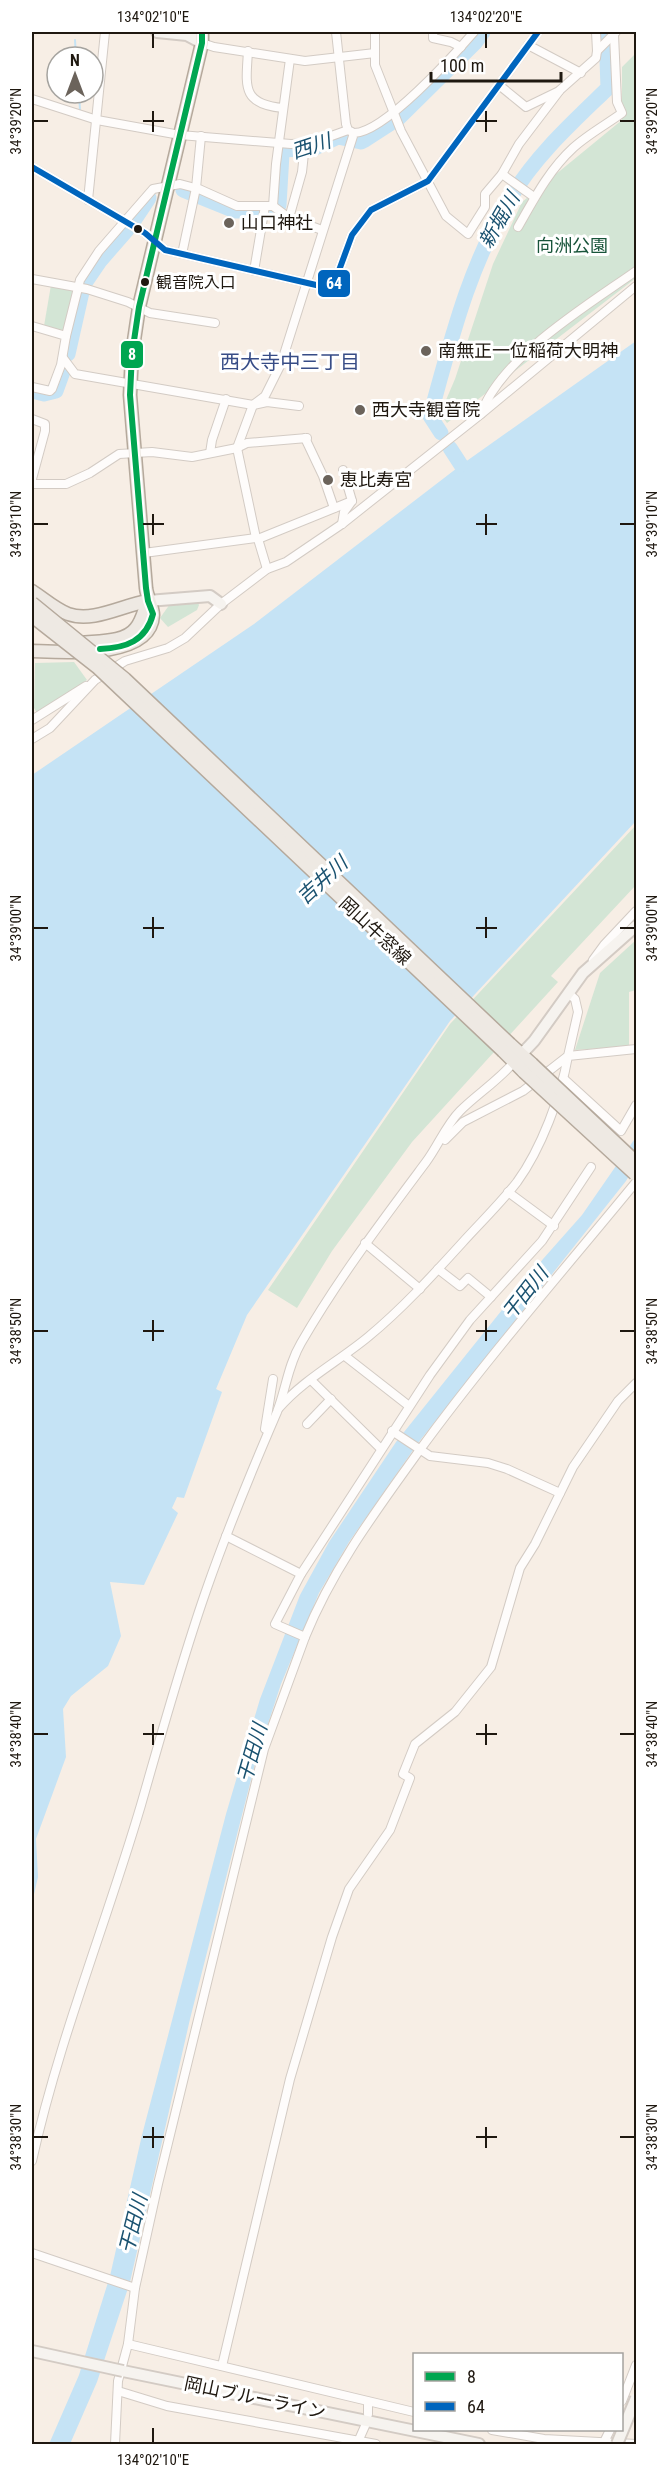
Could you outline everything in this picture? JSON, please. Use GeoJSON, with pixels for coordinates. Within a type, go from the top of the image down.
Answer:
{"type":"FeatureCollection","features":[{"type":"Feature","properties":{"kind":"main road"},"geometry":{"type":"LineString","coordinates":[[32,651],[108,649],[126,646],[140,638],[151,622],[153,614],[148,601],[130,384],[139,307],[204,35],[157,32]]}},
{"type":"Feature","properties":{"kind":"main road"},"geometry":{"type":"LineString","coordinates":[[32,591],[60,610],[81,617],[102,614],[148,601],[210,596],[221,604]]}},
{"type":"Feature","properties":{"kind":"main road"},"geometry":{"type":"LineString","coordinates":[[32,644],[64,645],[121,638],[136,629],[148,601]]}},
{"type":"Feature","properties":{"kind":"main road","name":"岡山牛窓線"},"geometry":{"type":"LineString","coordinates":[[32,603],[112,667],[506,1047]]}},
{"type":"Feature","properties":{"kind":"main road","name":"岡山牛窓線"},"geometry":{"type":"LineString","coordinates":[[32,616],[97,667],[518,1058],[636,1174]]}},
{"type":"Feature","properties":{"kind":"main road"},"geometry":{"type":"LineString","coordinates":[[518,1058],[534,1041],[583,973],[636,926]]}},
{"type":"Feature","properties":{"kind":"main road","name":"岡山ブルーライン"},"geometry":{"type":"LineString","coordinates":[[32,2351],[479,2445]]}},
{"type":"Feature","properties":{"kind":"main road"},"geometry":{"type":"LineString","coordinates":[[623,2430],[636,2398]]}},
{"type":"Feature","properties":{"kind":"main road"},"geometry":{"type":"LineString","coordinates":[[617,2445],[623,2431]]}},
{"type":"Feature","properties":{"kind":"street"},"geometry":{"type":"LineString","coordinates":[[88,200],[105,32]]}},
{"type":"Feature","properties":{"kind":"street"},"geometry":{"type":"LineString","coordinates":[[267,569],[257,538],[237,448],[253,405],[266,396],[272,386],[307,284],[352,135],[346,124],[336,32]]}},
{"type":"Feature","properties":{"kind":"street"},"geometry":{"type":"LineString","coordinates":[[375,32],[375,65],[396,117],[446,216],[468,234],[485,207],[485,194],[503,175],[519,144],[560,90]]}},
{"type":"Feature","properties":{"kind":"street"},"geometry":{"type":"LineString","coordinates":[[433,32],[433,38],[451,42],[461,48]]}},
{"type":"Feature","properties":{"kind":"street"},"geometry":{"type":"LineString","coordinates":[[32,99],[97,120],[180,135],[305,147],[361,133],[396,117],[474,32]]}},
{"type":"Feature","properties":{"kind":"street"},"geometry":{"type":"LineString","coordinates":[[32,168],[124,222],[165,250],[330,288],[334,284],[352,236],[371,210],[428,181],[538,32]]}},
{"type":"Feature","properties":{"kind":"street"},"geometry":{"type":"LineString","coordinates":[[499,85],[526,107],[560,90],[596,58],[598,50],[596,32]]}},
{"type":"Feature","properties":{"kind":"street"},"geometry":{"type":"LineString","coordinates":[[598,50],[615,33]]}},
{"type":"Feature","properties":{"kind":"street"},"geometry":{"type":"LineString","coordinates":[[518,227],[534,197],[559,162],[576,145],[622,113],[617,102],[615,33]]}},
{"type":"Feature","properties":{"kind":"street"},"geometry":{"type":"LineString","coordinates":[[204,35],[214,47],[305,61],[375,53]]}},
{"type":"Feature","properties":{"kind":"street"},"geometry":{"type":"LineString","coordinates":[[528,45],[581,73]]}},
{"type":"Feature","properties":{"kind":"street"},"geometry":{"type":"LineString","coordinates":[[248,51],[246,85],[250,96],[257,102],[283,108]]}},
{"type":"Feature","properties":{"kind":"street"},"geometry":{"type":"LineString","coordinates":[[254,271],[270,208],[290,58]]}},
{"type":"Feature","properties":{"kind":"street"},"geometry":{"type":"LineString","coordinates":[[182,254],[195,192],[201,136]]}},
{"type":"Feature","properties":{"kind":"street"},"geometry":{"type":"LineString","coordinates":[[289,218],[302,172],[305,147]]}},
{"type":"Feature","properties":{"kind":"street"},"geometry":{"type":"LineString","coordinates":[[503,175],[534,197]]}},
{"type":"Feature","properties":{"kind":"street"},"geometry":{"type":"LineString","coordinates":[[299,406],[267,402],[253,405],[75,374],[61,355],[77,286],[99,251],[148,192],[157,187],[180,184],[195,192],[237,206],[270,208],[289,218],[322,230]]}},
{"type":"Feature","properties":{"kind":"street"},"geometry":{"type":"LineString","coordinates":[[481,414],[487,397],[497,384],[538,341],[636,271]]}},
{"type":"Feature","properties":{"kind":"street"},"geometry":{"type":"LineString","coordinates":[[32,279],[77,286],[159,315],[215,323]]}},
{"type":"Feature","properties":{"kind":"street"},"geometry":{"type":"LineString","coordinates":[[32,720],[125,661],[168,648],[185,638],[221,604],[267,569],[286,562],[342,524],[481,414],[636,286]]}},
{"type":"Feature","properties":{"kind":"street"},"geometry":{"type":"LineString","coordinates":[[32,326],[66,336]]}},
{"type":"Feature","properties":{"kind":"street"},"geometry":{"type":"LineString","coordinates":[[32,387],[50,391],[63,358]]}},
{"type":"Feature","properties":{"kind":"street"},"geometry":{"type":"LineString","coordinates":[[210,453],[226,399]]}},
{"type":"Feature","properties":{"kind":"street"},"geometry":{"type":"LineString","coordinates":[[32,419],[45,424],[45,431],[32,482],[66,483],[90,473],[119,454],[152,452],[181,457],[237,448],[247,443],[306,438],[334,508]]}},
{"type":"Feature","properties":{"kind":"street"},"geometry":{"type":"LineString","coordinates":[[343,470],[352,501]]}},
{"type":"Feature","properties":{"kind":"street"},"geometry":{"type":"LineString","coordinates":[[342,524],[344,512],[352,501]]}},
{"type":"Feature","properties":{"kind":"street"},"geometry":{"type":"LineString","coordinates":[[144,553],[257,538],[352,501]]}},
{"type":"Feature","properties":{"kind":"street"},"geometry":{"type":"LineString","coordinates":[[32,739],[50,728],[95,680]]}},
{"type":"Feature","properties":{"kind":"street"},"geometry":{"type":"LineString","coordinates":[[583,973],[604,945],[636,911]]}},
{"type":"Feature","properties":{"kind":"street"},"geometry":{"type":"LineString","coordinates":[[278,1409],[291,1394],[345,1356],[392,1318],[518,1181],[536,1148],[564,1079],[578,1012],[575,999],[568,993]]}},
{"type":"Feature","properties":{"kind":"street"},"geometry":{"type":"LineString","coordinates":[[437,1148],[463,1122],[523,1091],[568,1056],[636,1049]]}},
{"type":"Feature","properties":{"kind":"street"},"geometry":{"type":"LineString","coordinates":[[32,2161],[44,2103],[140,1807],[206,1589],[263,1440],[278,1409],[289,1367],[300,1344],[365,1243],[437,1148],[458,1112],[503,1075],[518,1058]]}},
{"type":"Feature","properties":{"kind":"street"},"geometry":{"type":"LineString","coordinates":[[564,1079],[621,1131],[636,1105]]}},
{"type":"Feature","properties":{"kind":"street"},"geometry":{"type":"LineString","coordinates":[[303,1636],[275,1624],[301,1574],[409,1406],[470,1320],[554,1226],[591,1167]]}},
{"type":"Feature","properties":{"kind":"street"},"geometry":{"type":"LineString","coordinates":[[115,2445],[118,2381],[128,2344],[133,2287],[264,1749],[303,1636],[346,1556],[418,1450],[636,1174]]}},
{"type":"Feature","properties":{"kind":"street"},"geometry":{"type":"LineString","coordinates":[[508,1192],[554,1226]]}},
{"type":"Feature","properties":{"kind":"street"},"geometry":{"type":"LineString","coordinates":[[365,1243],[420,1289]]}},
{"type":"Feature","properties":{"kind":"street"},"geometry":{"type":"LineString","coordinates":[[438,1269],[460,1286],[468,1278],[491,1297]]}},
{"type":"Feature","properties":{"kind":"street"},"geometry":{"type":"LineString","coordinates":[[345,1356],[409,1406]]}},
{"type":"Feature","properties":{"kind":"street"},"geometry":{"type":"LineString","coordinates":[[263,1440],[273,1379]]}},
{"type":"Feature","properties":{"kind":"street"},"geometry":{"type":"LineString","coordinates":[[311,1380],[381,1449]]}},
{"type":"Feature","properties":{"kind":"street"},"geometry":{"type":"LineString","coordinates":[[222,2366],[305,2023],[349,1889],[390,1830],[410,1778],[403,1774],[416,1744],[455,1712],[491,1667],[520,1568],[573,1467],[618,1401],[636,1383]]}},
{"type":"Feature","properties":{"kind":"street"},"geometry":{"type":"LineString","coordinates":[[307,1424],[331,1399]]}},
{"type":"Feature","properties":{"kind":"street"},"geometry":{"type":"LineString","coordinates":[[394,1432],[430,1456],[488,1463],[560,1493]]}},
{"type":"Feature","properties":{"kind":"street"},"geometry":{"type":"LineString","coordinates":[[226,1536],[301,1574]]}},
{"type":"Feature","properties":{"kind":"street"},"geometry":{"type":"LineString","coordinates":[[32,2253],[133,2287]]}},
{"type":"Feature","properties":{"kind":"street"},"geometry":{"type":"LineString","coordinates":[[128,2344],[413,2412]]}},
{"type":"Feature","properties":{"kind":"street"},"geometry":{"type":"LineString","coordinates":[[623,2396],[636,2365]]}},
{"type":"Feature","properties":{"kind":"street"},"geometry":{"type":"LineString","coordinates":[[118,2391],[167,2406],[376,2445]]}},
{"type":"Feature","properties":{"kind":"street"},"geometry":{"type":"LineString","coordinates":[[368,2402],[368,2414]]}},
{"type":"Feature","properties":{"kind":"street"},"geometry":{"type":"LineString","coordinates":[[357,2443],[365,2426]]}},
{"type":"Feature","properties":{"kind":"street"},"geometry":{"type":"LineString","coordinates":[[498,2431],[544,2439],[634,2444],[636,2435]]}},
{"type":"Feature","properties":{"kind":"street"},"geometry":{"type":"LineString","coordinates":[[604,2442],[610,2431]]}},
{"type":"Feature","properties":{"kind":"green space","name":"向洲公園"},"geometry":{"type":"Polygon","coordinates":[[[636,53],[636,278],[447,423],[440,414],[455,379],[493,264],[522,202],[622,120],[622,67],[636,53]]]}},
{"type":"Feature","properties":{"kind":"green space"},"geometry":{"type":"Polygon","coordinates":[[[51,285],[73,289],[64,332],[44,326],[51,285]]]}},
{"type":"Feature","properties":{"kind":"green space"},"geometry":{"type":"Polygon","coordinates":[[[198,603],[197,610],[168,627],[160,618],[170,604],[198,603]]]}},
{"type":"Feature","properties":{"kind":"green space"},"geometry":{"type":"Polygon","coordinates":[[[74,662],[87,680],[37,713],[34,708],[35,663],[74,662]]]}},
{"type":"Feature","properties":{"kind":"green space"},"geometry":{"type":"Polygon","coordinates":[[[636,825],[636,885],[551,976],[558,982],[412,1142],[332,1251],[297,1308],[268,1290],[450,1024],[636,825]]]}},
{"type":"Feature","properties":{"kind":"green space"},"geometry":{"type":"Polygon","coordinates":[[[636,940],[636,990],[629,992],[629,1046],[575,1050],[600,973],[636,940]]]}},
{"type":"Feature","properties":{"kind":"water","name":"吉井川"},"geometry":{"type":"Polygon","coordinates":[[[636,341],[636,821],[450,1021],[247,1315],[216,1389],[222,1392],[184,1498],[177,1497],[172,1508],[178,1513],[144,1585],[110,1582],[121,1636],[108,1666],[71,1696],[63,1709],[66,1757],[36,1839],[38,1877],[32,1903],[32,775],[254,624],[461,465],[636,341]]]}},
{"type":"Feature","properties":{"kind":"water","name":"干田川"},"geometry":{"type":"Polygon","coordinates":[[[636,1137],[636,1163],[626,1181],[418,1443],[349,1542],[319,1593],[281,1684],[255,1764],[190,2019],[130,2282],[97,2382],[70,2444],[49,2444],[79,2375],[110,2276],[142,2135],[226,1814],[260,1699],[300,1595],[329,1542],[396,1442],[543,1259],[582,1215],[636,1137]]]}},
{"type":"Feature","properties":{"kind":"waterway","name":"西川"},"geometry":{"type":"LineString","coordinates":[[183,190],[235,211],[275,211],[279,205],[284,150],[315,148],[338,137],[361,142],[365,140],[399,118],[475,43],[483,32]]}},
{"type":"Feature","properties":{"kind":"waterway","name":"新堀川"},"geometry":{"type":"LineString","coordinates":[[441,433],[430,416],[472,276],[496,223],[521,182],[556,140],[608,88],[606,32]]}},
{"type":"Feature","properties":{"kind":"waterway"},"geometry":{"type":"LineString","coordinates":[[75,40],[75,45]]}},
{"type":"Feature","properties":{"kind":"waterway"},"geometry":{"type":"LineString","coordinates":[[80,105],[80,110]]}},
{"type":"Feature","properties":{"kind":"waterway"},"geometry":{"type":"LineString","coordinates":[[133,222],[149,198]]}},
{"type":"Feature","properties":{"kind":"waterway"},"geometry":{"type":"LineString","coordinates":[[85,283],[100,261],[127,230]]}},
{"type":"Feature","properties":{"kind":"waterway"},"geometry":{"type":"LineString","coordinates":[[68,354],[82,292]]}},
{"type":"Feature","properties":{"kind":"waterway"},"geometry":{"type":"LineString","coordinates":[[32,391],[44,394],[56,391],[64,369]]}},
{"type":"Feature","properties":{"kind":"waterway","name":"新堀川"},"geometry":{"type":"LineString","coordinates":[[450,448],[461,465]]}},
{"type":"Feature","properties":{"kind":"transit line","name":"8"},"geometry":{"type":"LineString","coordinates":[[100,649],[118,647],[134,641],[145,631],[153,614],[146,588],[130,395],[132,354],[139,307],[202,43],[202,32]]}},
{"type":"Feature","properties":{"kind":"transit line","name":"64"},"geometry":{"type":"LineString","coordinates":[[32,167],[145,233],[165,250],[329,288],[334,284],[352,235],[371,210],[428,181],[538,32]]}},
{"type":"Feature","properties":{"kind":"place","name":"山口神社"},"geometry":{"type":"Point","coordinates":[229,223]}},
{"type":"Feature","properties":{"kind":"place","name":"観音院入口"},"geometry":{"type":"Point","coordinates":[145,282]}},
{"type":"Feature","properties":{"kind":"place","name":"南無正一位稲荷大明神"},"geometry":{"type":"Point","coordinates":[426,351]}},
{"type":"Feature","properties":{"kind":"place","name":"西大寺観音院"},"geometry":{"type":"Point","coordinates":[360,410]}},
{"type":"Feature","properties":{"kind":"place","name":"恵比寿宮"},"geometry":{"type":"Point","coordinates":[328,480]}},
{"type":"Feature","properties":{"kind":"district","name":"西大寺中三丁目"},"geometry":{"type":"Point","coordinates":[290,362]}}]}
